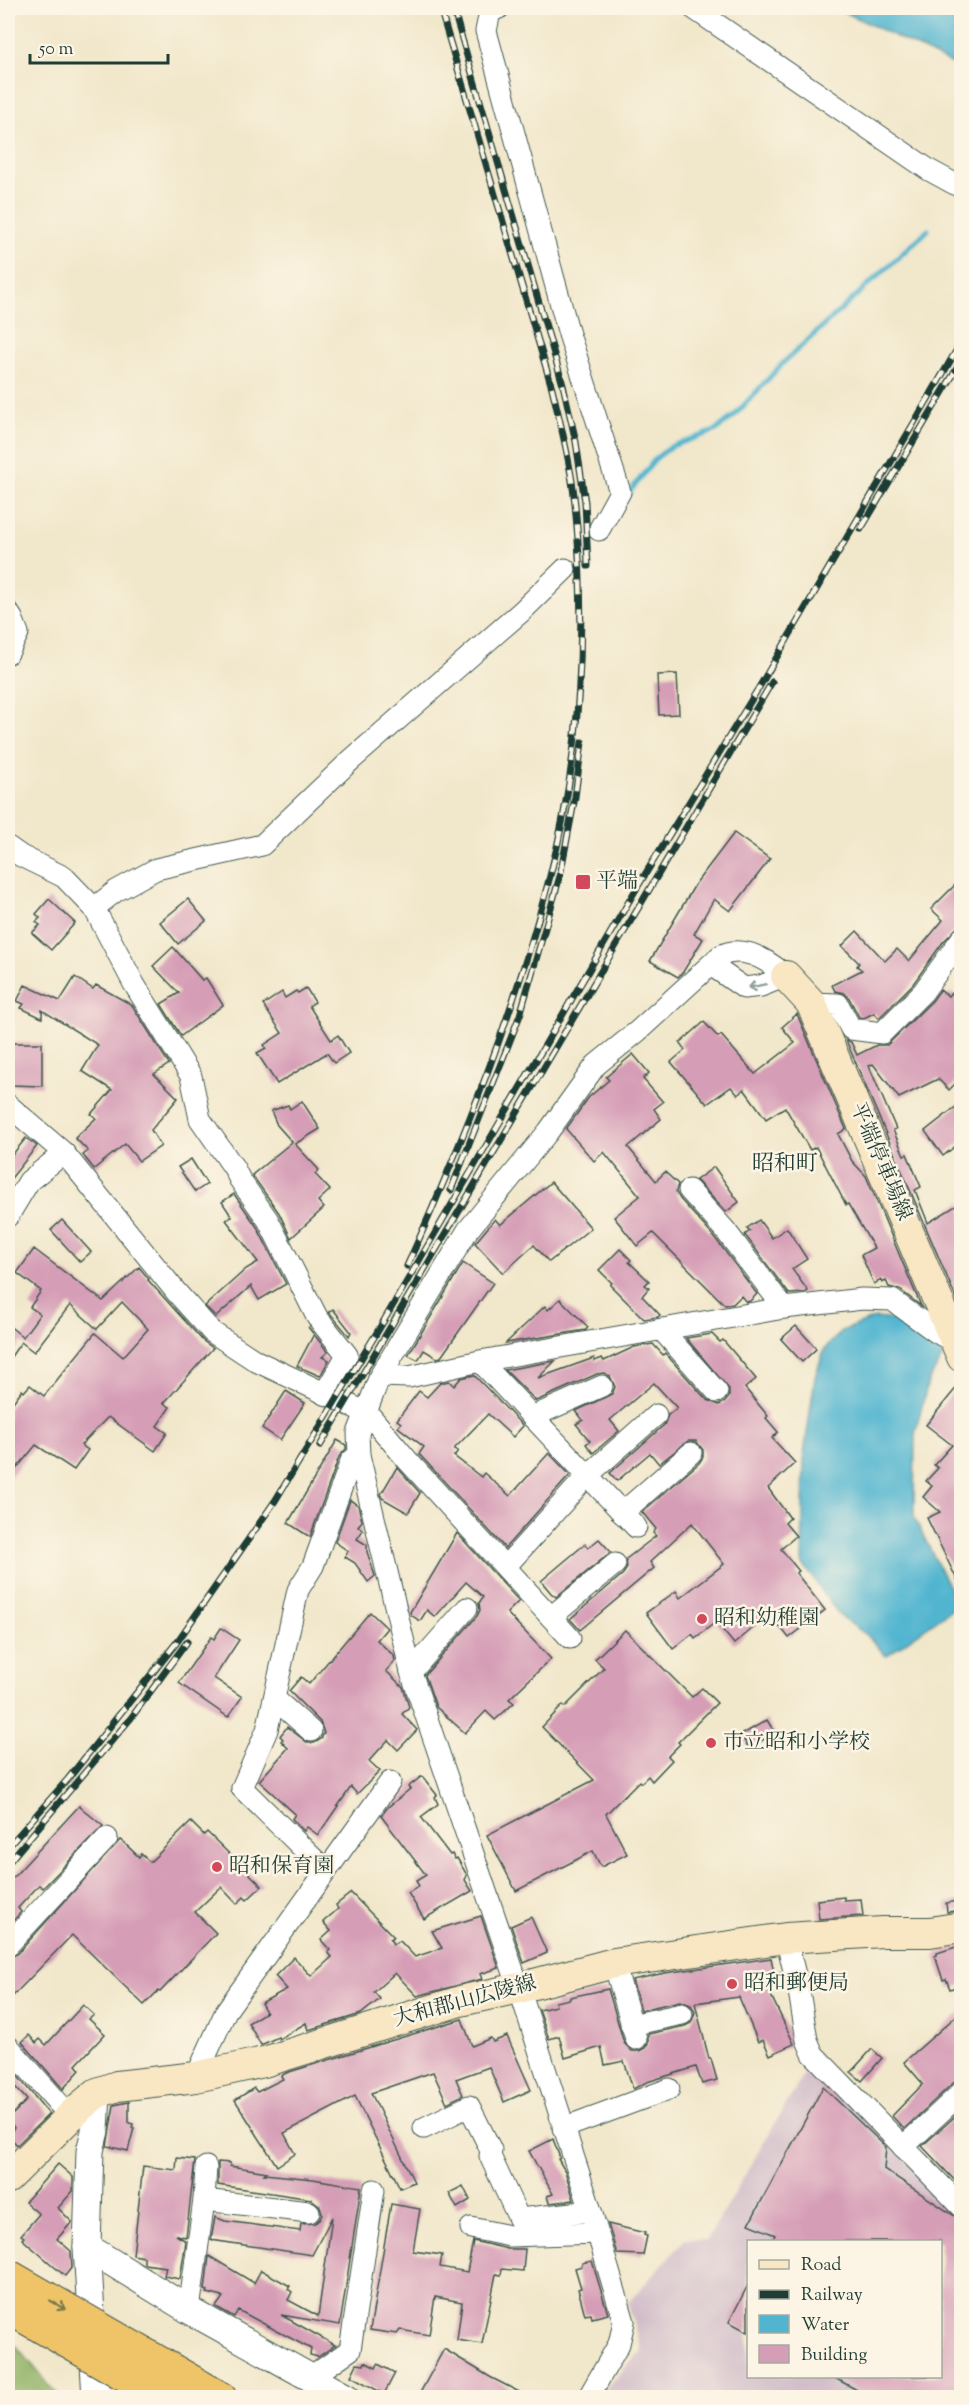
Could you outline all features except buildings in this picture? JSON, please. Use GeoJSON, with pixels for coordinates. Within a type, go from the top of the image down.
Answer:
{"type":"FeatureCollection","features":[{"type":"Feature","properties":{"kind":"highway"},"geometry":{"type":"LineString","coordinates":[[8,2276],[165,2388]]}},
{"type":"Feature","properties":{"kind":"highway"},"geometry":{"type":"LineString","coordinates":[[8,2307],[165,2388],[220,2397]]}},
{"type":"Feature","properties":{"kind":"main road","name":"平端停車場線"},"geometry":{"type":"LineString","coordinates":[[786,976],[811,1003],[958,1349]]}},
{"type":"Feature","properties":{"kind":"main road","name":"大和郡山広陵線"},"geometry":{"type":"LineString","coordinates":[[8,2178],[70,2116],[97,2093],[117,2086],[196,2077],[264,2062],[460,2001],[614,1963],[786,1938],[883,1932],[914,1933],[962,1927]]}},
{"type":"Feature","properties":{"kind":"street"},"geometry":{"type":"LineString","coordinates":[[499,8],[490,12],[486,31],[569,334],[620,492],[599,530]]}},
{"type":"Feature","properties":{"kind":"street"},"geometry":{"type":"LineString","coordinates":[[693,8],[929,170],[962,188]]}},
{"type":"Feature","properties":{"kind":"street"},"geometry":{"type":"LineString","coordinates":[[94,908],[116,891],[156,869],[262,845],[350,761],[522,611],[565,569]]}},
{"type":"Feature","properties":{"kind":"street"},"geometry":{"type":"LineString","coordinates":[[8,612],[18,633],[8,653]]}},
{"type":"Feature","properties":{"kind":"street"},"geometry":{"type":"LineString","coordinates":[[8,847],[64,877],[94,908],[134,984],[191,1076],[200,1119],[268,1220],[318,1317],[347,1356],[324,1394]]}},
{"type":"Feature","properties":{"kind":"street"},"geometry":{"type":"LineString","coordinates":[[811,1003],[838,1004],[851,1029],[882,1034],[923,992],[962,938]]}},
{"type":"Feature","properties":{"kind":"street"},"geometry":{"type":"LineString","coordinates":[[588,2397],[619,2344],[624,2322],[591,2211],[519,1988],[411,1672],[359,1455],[358,1433],[380,1376],[468,1230],[548,1132],[596,1065],[638,1031],[720,956],[731,950],[770,961],[786,976],[761,986],[744,988],[711,965]]}},
{"type":"Feature","properties":{"kind":"street"},"geometry":{"type":"LineString","coordinates":[[8,1105],[64,1153],[177,1293],[213,1332],[256,1361],[324,1394],[366,1411],[409,1462],[570,1638]]}},
{"type":"Feature","properties":{"kind":"street"},"geometry":{"type":"LineString","coordinates":[[8,1216],[29,1181],[64,1153]]}},
{"type":"Feature","properties":{"kind":"street"},"geometry":{"type":"LineString","coordinates":[[689,1190],[725,1230],[784,1308]]}},
{"type":"Feature","properties":{"kind":"street"},"geometry":{"type":"LineString","coordinates":[[380,1376],[409,1377],[480,1361],[661,1329],[784,1308],[862,1299],[892,1300],[958,1349]]}},
{"type":"Feature","properties":{"kind":"street"},"geometry":{"type":"LineString","coordinates":[[661,1329],[717,1392]]}},
{"type":"Feature","properties":{"kind":"street"},"geometry":{"type":"LineString","coordinates":[[480,1361],[629,1520],[692,1453]]}},
{"type":"Feature","properties":{"kind":"street"},"geometry":{"type":"LineString","coordinates":[[532,1417],[602,1386]]}},
{"type":"Feature","properties":{"kind":"street"},"geometry":{"type":"LineString","coordinates":[[506,1566],[587,1476],[656,1415]]}},
{"type":"Feature","properties":{"kind":"street"},"geometry":{"type":"LineString","coordinates":[[326,1871],[242,1788],[267,1730],[276,1700],[298,1590],[313,1566],[351,1461],[359,1455]]}},
{"type":"Feature","properties":{"kind":"street"},"geometry":{"type":"LineString","coordinates":[[551,1617],[615,1564]]}},
{"type":"Feature","properties":{"kind":"street"},"geometry":{"type":"LineString","coordinates":[[411,1672],[467,1608]]}},
{"type":"Feature","properties":{"kind":"street"},"geometry":{"type":"LineString","coordinates":[[276,1700],[311,1731]]}},
{"type":"Feature","properties":{"kind":"street"},"geometry":{"type":"LineString","coordinates":[[196,2077],[226,2011],[390,1782]]}},
{"type":"Feature","properties":{"kind":"street"},"geometry":{"type":"LineString","coordinates":[[8,1945],[107,1838]]}},
{"type":"Feature","properties":{"kind":"street"},"geometry":{"type":"LineString","coordinates":[[786,1938],[800,1991],[807,2040],[813,2054],[962,2207]]}},
{"type":"Feature","properties":{"kind":"street"},"geometry":{"type":"LineString","coordinates":[[614,1963],[633,2032],[682,2014]]}},
{"type":"Feature","properties":{"kind":"street"},"geometry":{"type":"LineString","coordinates":[[8,2046],[70,2116]]}},
{"type":"Feature","properties":{"kind":"street"},"geometry":{"type":"LineString","coordinates":[[563,2128],[669,2089]]}},
{"type":"Feature","properties":{"kind":"street"},"geometry":{"type":"LineString","coordinates":[[903,2147],[962,2092]]}},
{"type":"Feature","properties":{"kind":"street"},"geometry":{"type":"LineString","coordinates":[[96,2397],[87,2247],[90,2151],[95,2131],[97,2093]]}},
{"type":"Feature","properties":{"kind":"street"},"geometry":{"type":"LineString","coordinates":[[424,2128],[469,2106],[491,2150],[490,2156],[519,2218],[591,2211]]}},
{"type":"Feature","properties":{"kind":"street"},"geometry":{"type":"LineString","coordinates":[[189,2310],[204,2200],[206,2167]]}},
{"type":"Feature","properties":{"kind":"street"},"geometry":{"type":"LineString","coordinates":[[310,2378],[350,2350],[374,2190]]}},
{"type":"Feature","properties":{"kind":"street"},"geometry":{"type":"LineString","coordinates":[[204,2200],[309,2212]]}},
{"type":"Feature","properties":{"kind":"street"},"geometry":{"type":"LineString","coordinates":[[471,2228],[510,2236],[597,2233]]}},
{"type":"Feature","properties":{"kind":"street"},"geometry":{"type":"LineString","coordinates":[[87,2247],[189,2310],[347,2397]]}},
{"type":"Feature","properties":{"kind":"shaded area"},"geometry":{"type":"Polygon","coordinates":[[[812,2060],[961,2212],[961,2397],[596,2398],[641,2351],[628,2303],[686,2238],[707,2240],[812,2060]]]}},
{"type":"Feature","properties":{"kind":"green space"},"geometry":{"type":"Polygon","coordinates":[[[8,2336],[59,2397],[8,2397],[8,2336]]]}},
{"type":"Feature","properties":{"kind":"water"},"geometry":{"type":"Polygon","coordinates":[[[836,8],[961,8],[961,68],[836,8]]]}},
{"type":"Feature","properties":{"kind":"water"},"geometry":{"type":"Polygon","coordinates":[[[875,1318],[897,1321],[914,1328],[929,1339],[943,1356],[928,1382],[915,1434],[914,1517],[958,1605],[886,1656],[868,1636],[840,1616],[802,1563],[804,1454],[815,1377],[824,1350],[842,1331],[875,1318]]]}},
{"type":"Feature","properties":{"kind":"waterway"},"geometry":{"type":"LineString","coordinates":[[626,497],[656,458],[672,446],[715,431],[734,416],[784,362],[928,230]]}},
{"type":"Feature","properties":{"kind":"railway"},"geometry":{"type":"LineString","coordinates":[[407,1266],[487,1074],[521,976],[550,876],[569,785],[579,692],[581,644],[579,550],[575,504],[562,431],[552,388],[440,8]]}},
{"type":"Feature","properties":{"kind":"railway"},"geometry":{"type":"LineString","coordinates":[[453,8],[563,385],[576,442],[585,502],[588,566]]}},
{"type":"Feature","properties":{"kind":"railway"},"geometry":{"type":"LineString","coordinates":[[8,1847],[68,1779],[177,1642],[275,1501],[379,1329],[635,891],[761,684],[962,341]]}},
{"type":"Feature","properties":{"kind":"railway"},"geometry":{"type":"LineString","coordinates":[[861,529],[962,360]]}},
{"type":"Feature","properties":{"kind":"railway"},"geometry":{"type":"LineString","coordinates":[[320,1446],[772,682]]}},
{"type":"Feature","properties":{"kind":"railway"},"geometry":{"type":"LineString","coordinates":[[451,1190],[520,1015],[560,876],[575,797],[582,742]]}},
{"type":"Feature","properties":{"kind":"railway"},"geometry":{"type":"LineString","coordinates":[[8,1863],[131,1718],[187,1642]]}},
{"type":"Feature","properties":{"kind":"place","name":"平端"},"geometry":{"type":"Point","coordinates":[583,882]}},
{"type":"Feature","properties":{"kind":"place","name":"昭和幼稚園"},"geometry":{"type":"Point","coordinates":[702,1619]}},
{"type":"Feature","properties":{"kind":"place","name":"市立昭和小学校"},"geometry":{"type":"Point","coordinates":[711,1743]}},
{"type":"Feature","properties":{"kind":"place","name":"昭和保育園"},"geometry":{"type":"Point","coordinates":[217,1867]}},
{"type":"Feature","properties":{"kind":"place","name":"昭和郵便局"},"geometry":{"type":"Point","coordinates":[732,1984]}},
{"type":"Feature","properties":{"kind":"district","name":"昭和町"},"geometry":{"type":"Point","coordinates":[785,1165]}}]}
